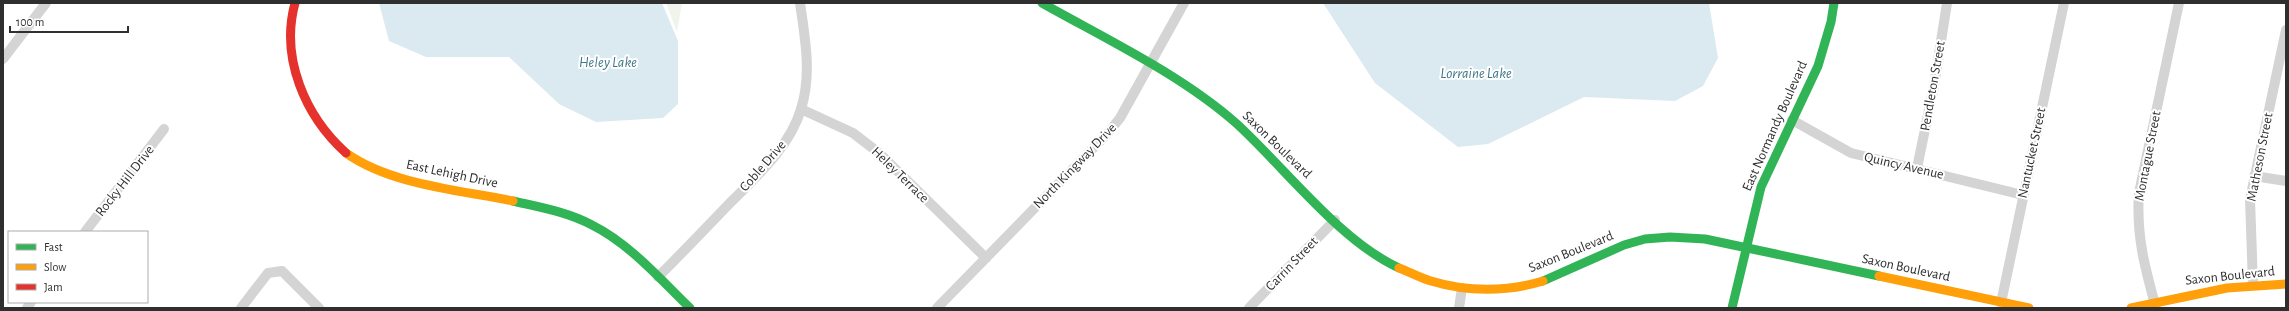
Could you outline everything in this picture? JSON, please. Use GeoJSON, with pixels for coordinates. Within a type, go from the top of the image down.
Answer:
{"type":"FeatureCollection","features":[{"type":"Feature","properties":{"kind":"main road","name":"East Lehigh Drive"},"geometry":{"type":"LineString","coordinates":[[295,3],[291,35],[292,63],[301,89],[314,117],[335,143],[343,150],[369,165],[397,177],[521,202],[559,212],[593,225],[624,247],[690,308]]}},
{"type":"Feature","properties":{"kind":"main road","name":"Saxon Boulevard"},"geometry":{"type":"LineString","coordinates":[[1042,3],[1150,65],[1216,107],[1361,245],[1393,266],[1417,276],[1462,288],[1499,289],[1542,282],[1605,252],[1636,241],[1661,237],[1705,239],[2029,308]]}},
{"type":"Feature","properties":{"kind":"main road","name":"East Normandy Boulevard"},"geometry":{"type":"LineString","coordinates":[[1732,308],[1761,187],[1818,66],[1831,22],[1834,3]]}},
{"type":"Feature","properties":{"kind":"main road","name":"Saxon Boulevard"},"geometry":{"type":"LineString","coordinates":[[2131,308],[2155,305],[2181,295],[2253,285],[2286,284]]}},
{"type":"Feature","properties":{"kind":"street"},"geometry":{"type":"LineString","coordinates":[[3,59],[46,3]]}},
{"type":"Feature","properties":{"kind":"street","name":"Coble Drive"},"geometry":{"type":"LineString","coordinates":[[658,277],[767,166],[788,136],[801,109],[807,71],[805,34],[800,3]]}},
{"type":"Feature","properties":{"kind":"street","name":"North Kingway Drive"},"geometry":{"type":"LineString","coordinates":[[937,308],[1104,138],[1120,118],[1184,3]]}},
{"type":"Feature","properties":{"kind":"street","name":"Pendleton Street"},"geometry":{"type":"LineString","coordinates":[[1917,168],[1934,86],[1947,3]]}},
{"type":"Feature","properties":{"kind":"street","name":"Nantucket Street"},"geometry":{"type":"LineString","coordinates":[[2001,303],[2064,3]]}},
{"type":"Feature","properties":{"kind":"street","name":"Montague Street"},"geometry":{"type":"LineString","coordinates":[[2155,305],[2142,258],[2137,220],[2138,207],[2179,3]]}},
{"type":"Feature","properties":{"kind":"street","name":"Matheson Street"},"geometry":{"type":"LineString","coordinates":[[2253,285],[2250,199],[2254,176],[2281,76],[2286,30]]}},
{"type":"Feature","properties":{"kind":"street","name":"Heley Terrace"},"geometry":{"type":"LineString","coordinates":[[801,109],[853,133],[879,154],[986,258]]}},
{"type":"Feature","properties":{"kind":"street","name":"Quincy Avenue"},"geometry":{"type":"LineString","coordinates":[[1792,120],[1851,154],[1917,168],[2023,195]]}},
{"type":"Feature","properties":{"kind":"street","name":"Rocky Hill Drive"},"geometry":{"type":"LineString","coordinates":[[86,231],[164,129]]}},
{"type":"Feature","properties":{"kind":"street"},"geometry":{"type":"LineString","coordinates":[[2254,176],[2286,181]]}},
{"type":"Feature","properties":{"kind":"street","name":"Carrin Street"},"geometry":{"type":"LineString","coordinates":[[1249,308],[1335,220]]}},
{"type":"Feature","properties":{"kind":"street"},"geometry":{"type":"LineString","coordinates":[[241,308],[268,273],[282,271],[319,308]]}},
{"type":"Feature","properties":{"kind":"street"},"geometry":{"type":"LineString","coordinates":[[1459,308],[1462,288]]}},
{"type":"Feature","properties":{"kind":"shaded area"},"geometry":{"type":"Polygon","coordinates":[[[666,3],[682,3],[677,32],[666,3]]]}},
{"type":"Feature","properties":{"kind":"water","name":"Heley Lake"},"geometry":{"type":"Polygon","coordinates":[[[379,3],[662,3],[678,41],[678,104],[663,118],[596,122],[559,104],[509,57],[426,57],[389,41],[379,3]]]}},
{"type":"Feature","properties":{"kind":"water","name":"Lorraine Lake"},"geometry":{"type":"Polygon","coordinates":[[[1323,3],[1709,3],[1718,58],[1703,86],[1675,101],[1584,97],[1488,144],[1458,147],[1375,83],[1323,3]]]}},
{"type":"Feature","properties":{"kind":"traffic: fast"},"geometry":{"type":"LineString","coordinates":[[1042,3],[1143,59],[1192,89],[1215,106],[1237,124],[1334,222],[1377,256],[1399,268]]}},
{"type":"Feature","properties":{"kind":"traffic: fast"},"geometry":{"type":"LineString","coordinates":[[1732,308],[1761,187],[1818,66],[1831,22],[1834,3]]}},
{"type":"Feature","properties":{"kind":"traffic: fast"},"geometry":{"type":"LineString","coordinates":[[513,201],[553,210],[583,220],[606,233],[632,252],[690,308]]}},
{"type":"Feature","properties":{"kind":"traffic: fast"},"geometry":{"type":"LineString","coordinates":[[1543,281],[1624,245],[1645,239],[1670,237],[1705,239],[1879,276]]}},
{"type":"Feature","properties":{"kind":"traffic: slow"},"geometry":{"type":"LineString","coordinates":[[346,153],[364,164],[405,179],[426,185],[513,201]]}},
{"type":"Feature","properties":{"kind":"traffic: slow"},"geometry":{"type":"LineString","coordinates":[[1399,268],[1445,285],[1473,289],[1501,289],[1529,285],[1543,281]]}},
{"type":"Feature","properties":{"kind":"traffic: slow"},"geometry":{"type":"LineString","coordinates":[[1879,276],[2029,308]]}},
{"type":"Feature","properties":{"kind":"traffic: slow"},"geometry":{"type":"LineString","coordinates":[[2131,308],[2227,288],[2286,284]]}},
{"type":"Feature","properties":{"kind":"traffic: jam"},"geometry":{"type":"LineString","coordinates":[[295,3],[291,24],[291,44],[294,65],[300,85],[308,104],[319,122],[331,138],[346,153]]}}]}
